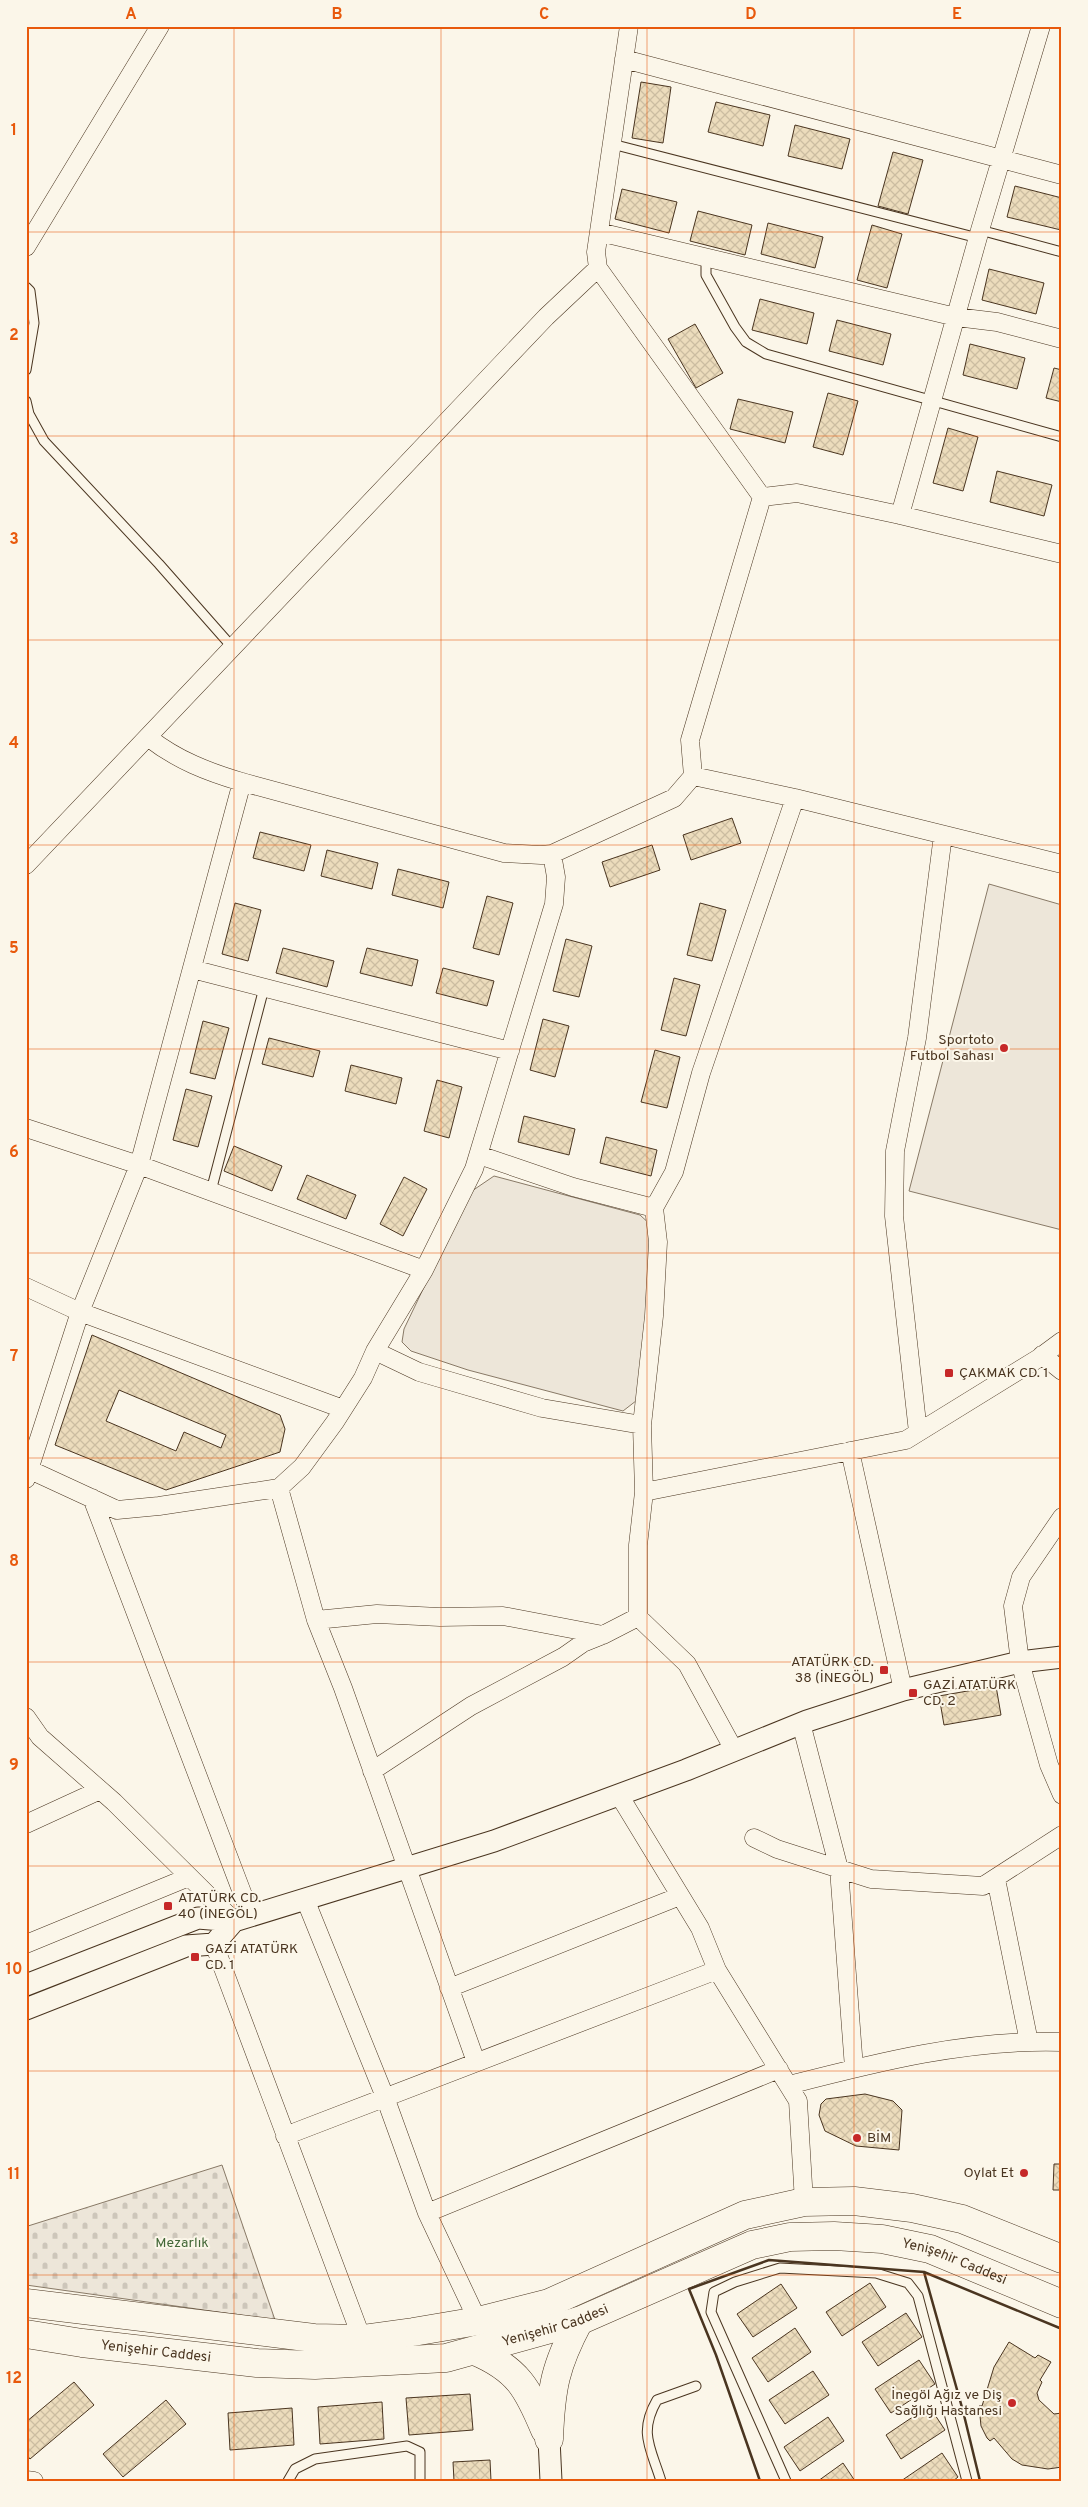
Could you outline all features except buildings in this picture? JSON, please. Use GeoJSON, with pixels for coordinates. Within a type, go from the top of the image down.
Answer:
{"type":"FeatureCollection","features":[{"type":"Feature","properties":{"kind":"highway","name":"Yenişehir Caddesi"},"geometry":{"type":"LineString","coordinates":[[26,2303],[314,2338],[362,2339],[478,2321],[549,2303],[745,2214],[804,2202],[854,2201],[912,2208],[962,2219],[1062,2259]]}},
{"type":"Feature","properties":{"kind":"highway","name":"Yenişehir Caddesi"},"geometry":{"type":"LineString","coordinates":[[26,2334],[82,2343],[257,2363],[314,2366],[446,2358],[579,2321],[752,2245],[790,2237],[825,2236],[882,2239],[930,2249],[1062,2304]]}},
{"type":"Feature","properties":{"kind":"highway"},"geometry":{"type":"LineString","coordinates":[[549,2439],[551,2394],[561,2354],[579,2321]]}},
{"type":"Feature","properties":{"kind":"highway"},"geometry":{"type":"LineString","coordinates":[[475,2351],[498,2360],[514,2375],[531,2396],[549,2439]]}},
{"type":"Feature","properties":{"kind":"street"},"geometry":{"type":"LineString","coordinates":[[26,247],[160,26]]}},
{"type":"Feature","properties":{"kind":"street"},"geometry":{"type":"LineString","coordinates":[[629,26],[596,252],[598,268],[762,497]]}},
{"type":"Feature","properties":{"kind":"street"},"geometry":{"type":"LineString","coordinates":[[900,515],[979,234],[1041,26]]}},
{"type":"Feature","properties":{"kind":"street"},"geometry":{"type":"LineString","coordinates":[[624,59],[1062,175]]}},
{"type":"Feature","properties":{"kind":"street"},"geometry":{"type":"LineString","coordinates":[[599,232],[956,317],[997,322],[1062,339]]}},
{"type":"Feature","properties":{"kind":"street"},"geometry":{"type":"LineString","coordinates":[[26,865],[149,738],[546,317],[598,268]]}},
{"type":"Feature","properties":{"kind":"street"},"geometry":{"type":"LineString","coordinates":[[762,497],[797,493],[900,515],[1062,554]]}},
{"type":"Feature","properties":{"kind":"street"},"geometry":{"type":"LineString","coordinates":[[149,738],[168,753],[204,771],[242,782],[504,853],[552,854],[674,798],[693,776],[690,740],[762,497]]}},
{"type":"Feature","properties":{"kind":"street"},"geometry":{"type":"LineString","coordinates":[[693,776],[795,798],[1062,864]]}},
{"type":"Feature","properties":{"kind":"street"},"geometry":{"type":"LineString","coordinates":[[242,782],[139,1165],[80,1312],[27,1472],[117,1510],[159,1506],[279,1488],[302,1467],[343,1410],[363,1378],[375,1351],[424,1270],[479,1155],[554,904],[556,877],[552,854]]}},
{"type":"Feature","properties":{"kind":"street"},"geometry":{"type":"LineString","coordinates":[[734,1750],[687,1664],[638,1617],[638,1545],[644,1492],[642,1425],[654,1316],[658,1242],[654,1208],[674,1172],[701,1073],[795,798]]}},
{"type":"Feature","properties":{"kind":"street"},"geometry":{"type":"LineString","coordinates":[[918,1432],[894,1216],[895,1151],[917,1038],[943,835]]}},
{"type":"Feature","properties":{"kind":"street"},"geometry":{"type":"LineString","coordinates":[[192,969],[510,1051]]}},
{"type":"Feature","properties":{"kind":"street"},"geometry":{"type":"LineString","coordinates":[[26,1128],[139,1165],[424,1270]]}},
{"type":"Feature","properties":{"kind":"street"},"geometry":{"type":"LineString","coordinates":[[479,1155],[573,1187],[654,1208]]}},
{"type":"Feature","properties":{"kind":"street"},"geometry":{"type":"LineString","coordinates":[[26,1287],[80,1312],[343,1410]]}},
{"type":"Feature","properties":{"kind":"street"},"geometry":{"type":"LineString","coordinates":[[644,1492],[906,1440],[1062,1341]]}},
{"type":"Feature","properties":{"kind":"street"},"geometry":{"type":"LineString","coordinates":[[375,1351],[418,1372],[542,1408],[642,1425]]}},
{"type":"Feature","properties":{"kind":"street"},"geometry":{"type":"LineString","coordinates":[[1042,1355],[1062,1371]]}},
{"type":"Feature","properties":{"kind":"street"},"geometry":{"type":"LineString","coordinates":[[850,1451],[903,1690]]}},
{"type":"Feature","properties":{"kind":"street"},"geometry":{"type":"LineString","coordinates":[[279,1488],[316,1620],[343,1688],[405,1868],[476,2062]]}},
{"type":"Feature","properties":{"kind":"street"},"geometry":{"type":"LineString","coordinates":[[92,1498],[243,1918]]}},
{"type":"Feature","properties":{"kind":"street"},"geometry":{"type":"LineString","coordinates":[[1062,1517],[1022,1577],[1013,1606],[1020,1662],[1049,1765],[1062,1795]]}},
{"type":"Feature","properties":{"kind":"street"},"geometry":{"type":"LineString","coordinates":[[316,1620],[377,1614],[440,1617],[503,1616],[603,1635]]}},
{"type":"Feature","properties":{"kind":"street"},"geometry":{"type":"LineString","coordinates":[[372,1771],[471,1706],[563,1657],[583,1643],[638,1617]]}},
{"type":"Feature","properties":{"kind":"street"},"geometry":{"type":"LineString","coordinates":[[26,1985],[198,1918],[243,1918],[494,1841],[619,1795],[801,1723],[903,1690],[1020,1662],[1062,1657]]}},
{"type":"Feature","properties":{"kind":"street"},"geometry":{"type":"LineString","coordinates":[[26,1717],[40,1737],[100,1790],[189,1877],[243,1918]]}},
{"type":"Feature","properties":{"kind":"street"},"geometry":{"type":"LineString","coordinates":[[801,1723],[839,1869],[854,2068]]}},
{"type":"Feature","properties":{"kind":"street"},"geometry":{"type":"LineString","coordinates":[[26,1824],[100,1790]]}},
{"type":"Feature","properties":{"kind":"street"},"geometry":{"type":"LineString","coordinates":[[619,1795],[700,1928],[718,1970],[798,2101],[804,2202]]}},
{"type":"Feature","properties":{"kind":"street"},"geometry":{"type":"LineString","coordinates":[[754,1838],[776,1849],[871,1878],[983,1886],[1062,1835]]}},
{"type":"Feature","properties":{"kind":"street"},"geometry":{"type":"LineString","coordinates":[[26,1944],[189,1877]]}},
{"type":"Feature","properties":{"kind":"street"},"geometry":{"type":"LineString","coordinates":[[996,1879],[1029,2042]]}},
{"type":"Feature","properties":{"kind":"street"},"geometry":{"type":"LineString","coordinates":[[449,1988],[680,1896]]}},
{"type":"Feature","properties":{"kind":"street"},"geometry":{"type":"LineString","coordinates":[[305,1899],[385,2097],[427,2213],[478,2321]]}},
{"type":"Feature","properties":{"kind":"street"},"geometry":{"type":"LineString","coordinates":[[26,2009],[186,1946],[214,1944],[243,1918]]}},
{"type":"Feature","properties":{"kind":"street"},"geometry":{"type":"LineString","coordinates":[[214,1944],[362,2339]]}},
{"type":"Feature","properties":{"kind":"street"},"geometry":{"type":"LineString","coordinates":[[285,2136],[718,1970]]}},
{"type":"Feature","properties":{"kind":"street"},"geometry":{"type":"LineString","coordinates":[[789,2086],[900,2057],[1029,2042],[1062,2042]]}},
{"type":"Feature","properties":{"kind":"street"},"geometry":{"type":"LineString","coordinates":[[427,2213],[779,2068]]}},
{"type":"Feature","properties":{"kind":"street"},"geometry":{"type":"LineString","coordinates":[[549,2439],[551,2481]]}},
{"type":"Feature","properties":{"kind":"street"},"geometry":{"type":"LineString","coordinates":[[26,2480],[34,2481]]}},
{"type":"Feature","properties":{"kind":"lane"},"geometry":{"type":"LineString","coordinates":[[612,144],[979,234],[1062,252]]}},
{"type":"Feature","properties":{"kind":"lane"},"geometry":{"type":"LineString","coordinates":[[706,258],[706,274],[735,327],[755,348],[766,354],[1062,437]]}},
{"type":"Feature","properties":{"kind":"lane"},"geometry":{"type":"LineString","coordinates":[[26,287],[30,291],[34,323],[26,370]]}},
{"type":"Feature","properties":{"kind":"lane"},"geometry":{"type":"LineString","coordinates":[[26,401],[33,421],[44,441],[159,564],[233,648]]}},
{"type":"Feature","properties":{"kind":"lane"},"geometry":{"type":"LineString","coordinates":[[211,1192],[264,988]]}},
{"type":"Feature","properties":{"kind":"lane"},"geometry":{"type":"LineString","coordinates":[[786,2481],[711,2312],[714,2292],[735,2282],[780,2268],[876,2273],[908,2283],[918,2296],[966,2481]]}},
{"type":"Feature","properties":{"kind":"lane"},"geometry":{"type":"LineString","coordinates":[[661,2481],[646,2437],[649,2414],[657,2400],[696,2386]]}},
{"type":"Feature","properties":{"kind":"lane"},"geometry":{"type":"LineString","coordinates":[[288,2481],[295,2469],[315,2459],[407,2446],[420,2452],[420,2481]]}},
{"type":"Feature","properties":{"kind":"green space","name":"Sportoto Futbol Sahası"},"geometry":{"type":"Polygon","coordinates":[[[989,884],[1062,905],[1062,1230],[909,1191],[989,884]]]}},
{"type":"Feature","properties":{"kind":"green space"},"geometry":{"type":"Polygon","coordinates":[[[494,1176],[640,1215],[652,1226],[641,1397],[623,1411],[468,1370],[411,1351],[402,1342],[404,1329],[469,1193],[494,1176]]]}},
{"type":"Feature","properties":{"kind":"green space","name":"Mezarlık"},"geometry":{"type":"Polygon","coordinates":[[[222,2165],[275,2320],[26,2285],[26,2220],[28,2226],[222,2165]]]}},
{"type":"Feature","properties":{"kind":"wall"},"geometry":{"type":"LineString","coordinates":[[760,2481],[716,2355],[689,2289],[769,2260],[924,2272],[963,2411],[980,2481]]}},
{"type":"Feature","properties":{"kind":"wall"},"geometry":{"type":"LineString","coordinates":[[924,2272],[1062,2329]]}},
{"type":"Feature","properties":{"kind":"place","name":"Sportoto Futbol Sahası"},"geometry":{"type":"Point","coordinates":[1004,1048]}},
{"type":"Feature","properties":{"kind":"place","name":"ÇAKMAK CD. 1"},"geometry":{"type":"Point","coordinates":[949,1373]}},
{"type":"Feature","properties":{"kind":"place","name":"ATATÜRK CD. 38 (İNEGÖL)"},"geometry":{"type":"Point","coordinates":[884,1670]}},
{"type":"Feature","properties":{"kind":"place","name":"GAZİ ATATÜRK CD. 2"},"geometry":{"type":"Point","coordinates":[913,1693]}},
{"type":"Feature","properties":{"kind":"place","name":"ATATÜRK CD. 40 (İNEGÖL)"},"geometry":{"type":"Point","coordinates":[168,1906]}},
{"type":"Feature","properties":{"kind":"place","name":"GAZİ ATATÜRK CD. 1"},"geometry":{"type":"Point","coordinates":[195,1957]}},
{"type":"Feature","properties":{"kind":"place","name":"BİM"},"geometry":{"type":"Point","coordinates":[857,2138]}},
{"type":"Feature","properties":{"kind":"place","name":"Oylat Et"},"geometry":{"type":"Point","coordinates":[1024,2173]}},
{"type":"Feature","properties":{"kind":"place","name":"İnegöl Ağız ve Diş Sağlığı Hastanesi"},"geometry":{"type":"Point","coordinates":[1012,2403]}}]}
